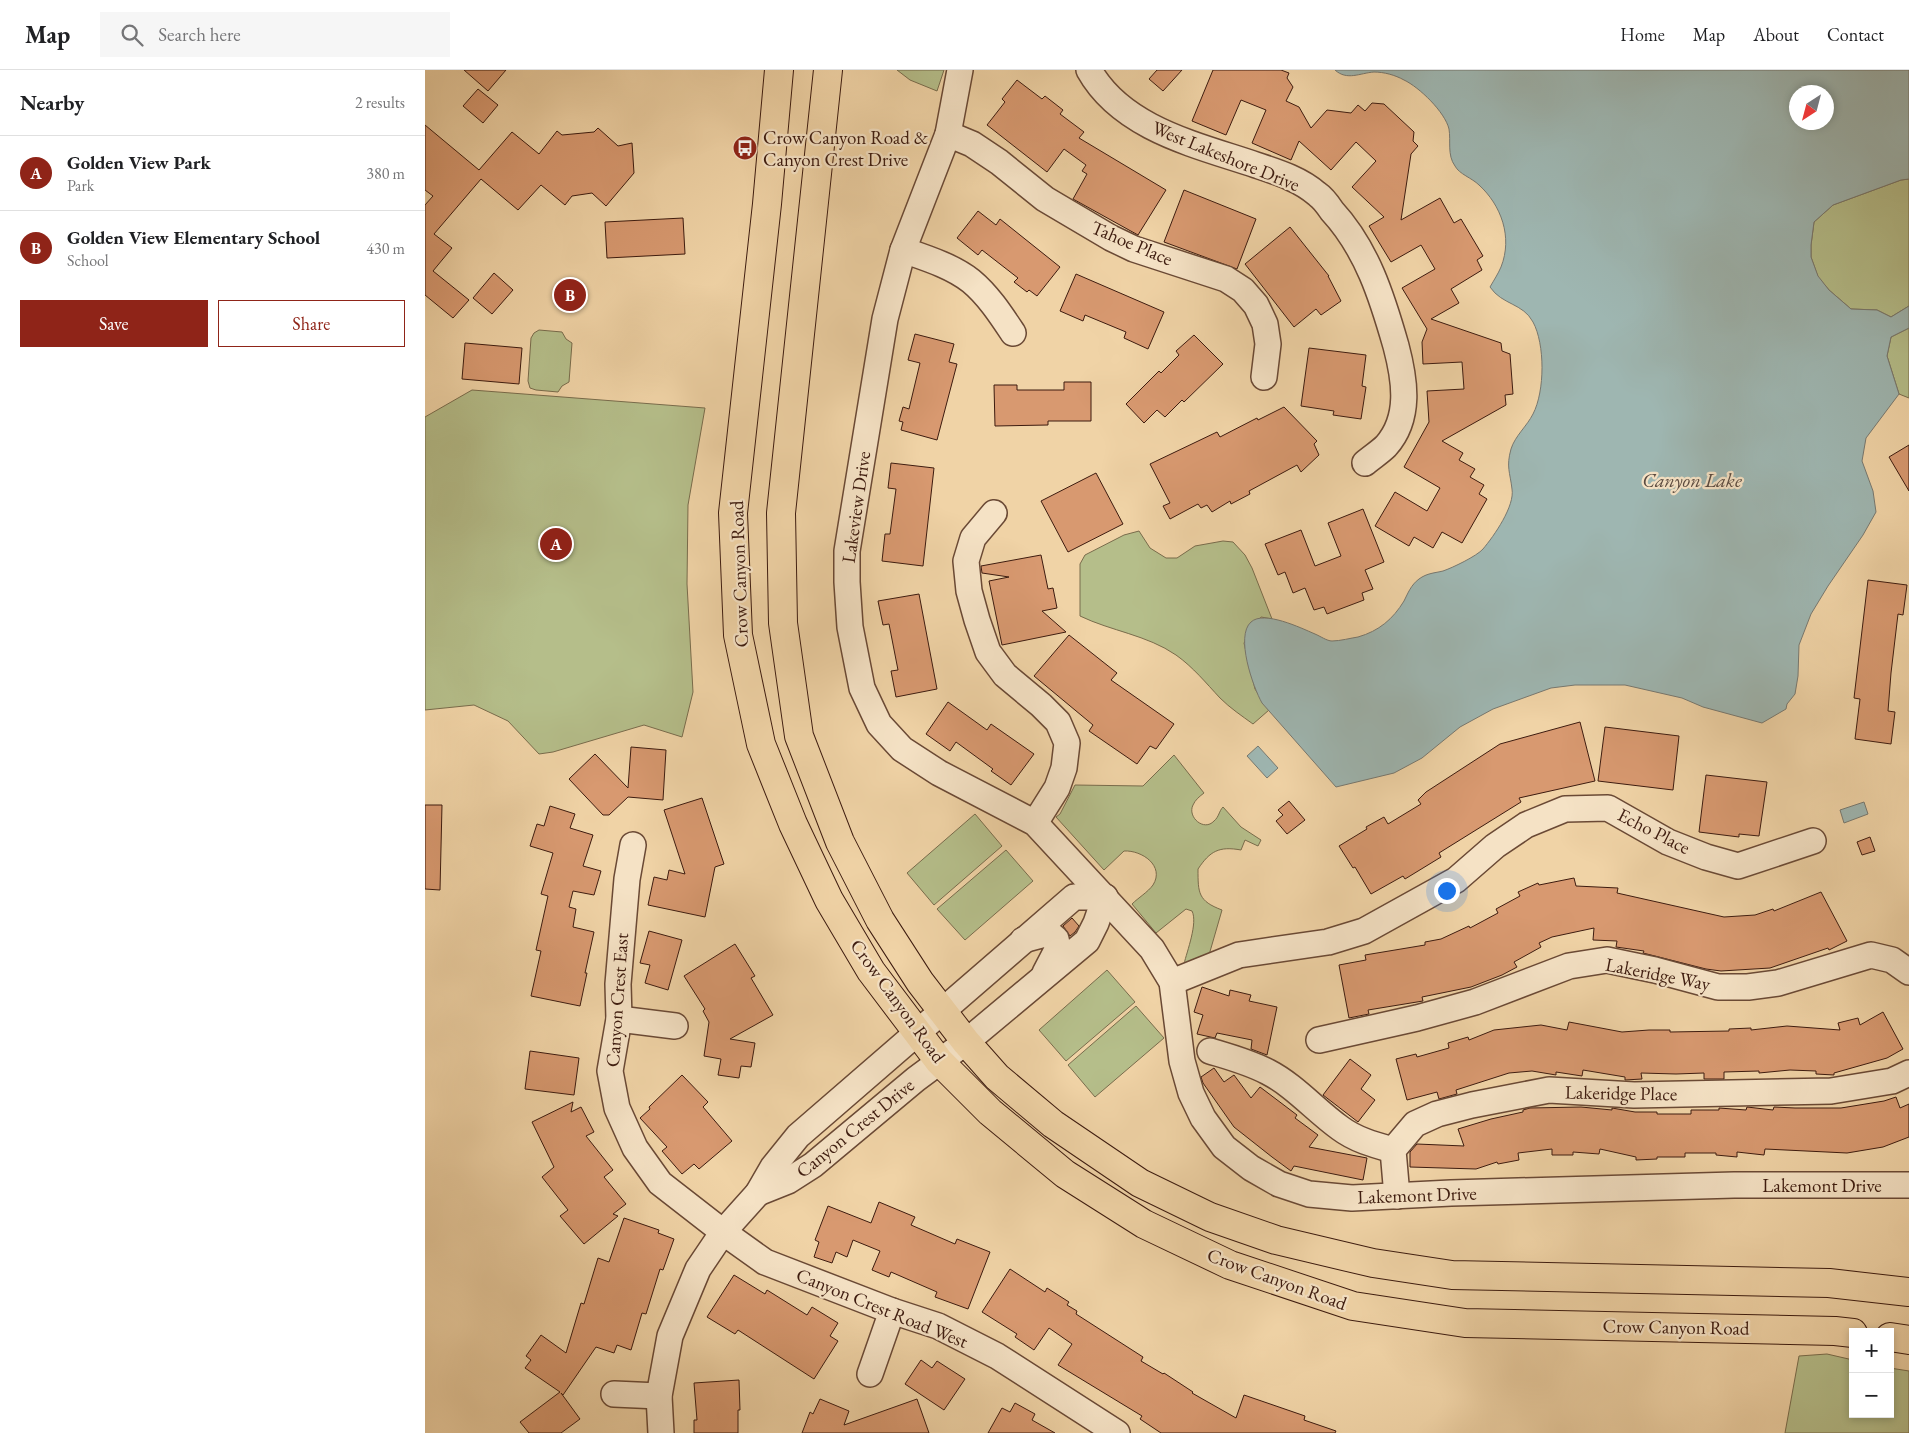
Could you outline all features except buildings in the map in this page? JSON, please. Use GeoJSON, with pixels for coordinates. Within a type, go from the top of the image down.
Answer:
{"type":"FeatureCollection","features":[{"type":"Feature","properties":{"kind":"main road","name":"Crow Canyon Road"},"geometry":{"type":"LineString","coordinates":[[779,70],[767,204],[733,513],[738,635],[761,744],[793,824],[834,908],[871,971],[939,1061],[990,1112],[1065,1174],[1144,1224],[1230,1266],[1353,1306],[1465,1323],[1849,1332]]}},
{"type":"Feature","properties":{"kind":"main road","name":"Crow Canyon Road"},"geometry":{"type":"LineString","coordinates":[[828,70],[781,513],[783,623],[799,736],[840,842],[880,920],[920,982],[966,1042],[997,1077],[1053,1124],[1140,1183],[1210,1217],[1276,1240],[1373,1264],[1452,1274],[1829,1283],[1909,1292]]}},
{"type":"Feature","properties":{"kind":"main road"},"geometry":{"type":"LineString","coordinates":[[1894,1337],[1909,1340]]}},
{"type":"Feature","properties":{"kind":"street","name":"Lakeview Drive"},"geometry":{"type":"LineString","coordinates":[[960,70],[948,134],[903,250],[885,319],[847,551],[850,627],[862,688],[879,724],[902,749],[939,773],[1035,823],[1105,897]]}},
{"type":"Feature","properties":{"kind":"street","name":"West Lakeshore Drive"},"geometry":{"type":"LineString","coordinates":[[1089,70],[1113,100],[1143,122],[1176,138],[1285,175],[1317,194],[1340,219],[1363,255],[1381,296],[1401,366],[1405,400],[1400,424],[1385,446],[1365,463]]}},
{"type":"Feature","properties":{"kind":"street","name":"Tahoe Place"},"geometry":{"type":"LineString","coordinates":[[948,134],[979,149],[999,162],[1045,199],[1111,238],[1134,248],[1226,279],[1243,290],[1256,305],[1265,324],[1268,344],[1264,377]]}},
{"type":"Feature","properties":{"kind":"street"},"geometry":{"type":"LineString","coordinates":[[903,250],[938,263],[971,281],[997,308],[1013,333]]}},
{"type":"Feature","properties":{"kind":"street"},"geometry":{"type":"LineString","coordinates":[[994,513],[973,538],[966,561],[969,592],[987,652],[1005,675],[1058,722],[1067,743],[1064,768],[1057,788],[1035,823]]}},
{"type":"Feature","properties":{"kind":"street","name":"Echo Place"},"geometry":{"type":"LineString","coordinates":[[1171,982],[1239,955],[1328,942],[1363,931],[1456,880],[1495,846],[1526,825],[1565,809],[1608,808],[1668,842],[1706,857],[1738,866],[1813,841]]}},
{"type":"Feature","properties":{"kind":"street","name":"Canyon Crest East"},"geometry":{"type":"LineString","coordinates":[[633,845],[627,879],[619,974],[619,1019],[610,1071],[617,1108],[635,1148],[660,1183],[723,1232]]}},
{"type":"Feature","properties":{"kind":"street","name":"Canyon Crest Drive"},"geometry":{"type":"LineString","coordinates":[[661,1433],[659,1396],[670,1336],[699,1269],[723,1232],[758,1193],[773,1167],[798,1136],[1074,897],[1105,897],[1087,940],[966,1042],[939,1061],[813,1165],[788,1181],[758,1193]]}},
{"type":"Feature","properties":{"kind":"street","name":"Lakemont Drive"},"geometry":{"type":"LineString","coordinates":[[1105,897],[1152,949],[1171,982],[1182,1061],[1191,1093],[1203,1118],[1225,1147],[1251,1168],[1279,1184],[1309,1194],[1351,1198],[1461,1192],[1734,1185],[1909,1185]]}},
{"type":"Feature","properties":{"kind":"street"},"geometry":{"type":"LineString","coordinates":[[1023,940],[1049,933],[1056,939],[1058,948],[1043,977]]}},
{"type":"Feature","properties":{"kind":"street","name":"Lakeridge Way"},"geometry":{"type":"LineString","coordinates":[[1319,1040],[1417,1018],[1475,1002],[1569,966],[1607,960],[1718,986],[1748,987],[1778,983],[1871,955],[1892,960],[1909,972]]}},
{"type":"Feature","properties":{"kind":"street"},"geometry":{"type":"LineString","coordinates":[[619,1019],[675,1026]]}},
{"type":"Feature","properties":{"kind":"street"},"geometry":{"type":"LineString","coordinates":[[1210,1051],[1241,1060],[1268,1072],[1291,1087],[1341,1129],[1363,1142],[1393,1150],[1397,1196]]}},
{"type":"Feature","properties":{"kind":"street","name":"Lakeridge Place"},"geometry":{"type":"LineString","coordinates":[[1393,1150],[1415,1124],[1437,1114],[1549,1090],[1634,1096],[1831,1090],[1892,1081],[1909,1073]]}},
{"type":"Feature","properties":{"kind":"street","name":"Canyon Crest Road West"},"geometry":{"type":"LineString","coordinates":[[723,1232],[765,1262],[892,1311],[938,1326],[997,1356],[1108,1431]]}},
{"type":"Feature","properties":{"kind":"street"},"geometry":{"type":"LineString","coordinates":[[870,1374],[892,1311]]}},
{"type":"Feature","properties":{"kind":"street"},"geometry":{"type":"LineString","coordinates":[[614,1394],[659,1396]]}},
{"type":"Feature","properties":{"kind":"green space"},"geometry":{"type":"Polygon","coordinates":[[[897,70],[944,70],[937,91],[910,80],[897,70]]]}},
{"type":"Feature","properties":{"kind":"green space"},"geometry":{"type":"Polygon","coordinates":[[[1909,179],[1909,306],[1891,317],[1877,310],[1851,309],[1829,290],[1818,277],[1811,257],[1814,222],[1833,205],[1901,180],[1909,179]]]}},
{"type":"Feature","properties":{"kind":"green space"},"geometry":{"type":"Polygon","coordinates":[[[1909,328],[1909,398],[1899,394],[1887,356],[1891,337],[1909,328]]]}},
{"type":"Feature","properties":{"kind":"green space"},"geometry":{"type":"Polygon","coordinates":[[[539,330],[562,332],[566,339],[572,343],[569,382],[562,386],[558,392],[530,388],[528,381],[531,338],[539,330]]]}},
{"type":"Feature","properties":{"kind":"green space"},"geometry":{"type":"Polygon","coordinates":[[[472,390],[705,408],[688,505],[687,584],[693,692],[682,737],[644,725],[553,752],[539,754],[508,721],[474,705],[425,710],[425,417],[472,390]]]}},
{"type":"Feature","properties":{"kind":"green space"},"geometry":{"type":"Polygon","coordinates":[[[1139,531],[1150,548],[1166,558],[1177,558],[1195,546],[1223,541],[1233,542],[1245,555],[1272,619],[1261,617],[1244,643],[1255,689],[1269,710],[1253,724],[1224,702],[1194,670],[1165,648],[1080,616],[1080,564],[1085,555],[1124,535],[1139,531]]]}},
{"type":"Feature","properties":{"kind":"green space"},"geometry":{"type":"Polygon","coordinates":[[[1174,755],[1204,793],[1193,805],[1192,814],[1197,822],[1206,825],[1210,824],[1216,819],[1223,807],[1241,827],[1261,840],[1258,846],[1245,840],[1241,850],[1227,849],[1216,851],[1198,869],[1198,884],[1201,895],[1208,903],[1222,910],[1209,955],[1184,964],[1193,930],[1194,916],[1192,911],[1186,909],[1156,933],[1132,904],[1151,888],[1156,878],[1154,866],[1150,860],[1138,853],[1124,851],[1104,870],[1056,817],[1060,814],[1075,785],[1143,786],[1174,755]]]}},
{"type":"Feature","properties":{"kind":"green space"},"geometry":{"type":"Polygon","coordinates":[[[975,814],[1002,846],[934,905],[907,873],[975,814]]]}},
{"type":"Feature","properties":{"kind":"green space"},"geometry":{"type":"Polygon","coordinates":[[[1006,850],[1033,881],[965,940],[937,909],[1006,850]]]}},
{"type":"Feature","properties":{"kind":"green space"},"geometry":{"type":"Polygon","coordinates":[[[1107,970],[1135,1002],[1066,1061],[1039,1030],[1107,970]]]}},
{"type":"Feature","properties":{"kind":"green space"},"geometry":{"type":"Polygon","coordinates":[[[1136,1006],[1164,1038],[1095,1097],[1068,1065],[1136,1006]]]}},
{"type":"Feature","properties":{"kind":"green space"},"geometry":{"type":"Polygon","coordinates":[[[1827,1354],[1849,1359],[1849,1418],[1894,1418],[1894,1369],[1909,1371],[1909,1433],[1785,1433],[1799,1356],[1827,1354]]]}},
{"type":"Feature","properties":{"kind":"water","name":"Canyon Lake"},"geometry":{"type":"Polygon","coordinates":[[[1335,70],[1909,70],[1909,179],[1901,180],[1833,205],[1814,222],[1811,257],[1818,276],[1829,290],[1851,309],[1877,310],[1891,317],[1909,306],[1909,328],[1891,337],[1887,356],[1899,394],[1866,438],[1862,461],[1873,491],[1876,512],[1811,614],[1799,645],[1798,676],[1795,694],[1787,704],[1786,709],[1762,723],[1703,707],[1682,698],[1625,685],[1575,685],[1551,688],[1493,709],[1460,727],[1422,758],[1394,773],[1336,787],[1262,703],[1250,674],[1245,650],[1245,638],[1251,622],[1265,618],[1283,621],[1330,641],[1358,637],[1379,628],[1390,619],[1416,581],[1428,574],[1458,565],[1483,549],[1498,529],[1510,504],[1512,496],[1509,465],[1511,449],[1533,414],[1540,393],[1542,368],[1540,342],[1533,322],[1524,311],[1500,297],[1490,287],[1500,270],[1504,256],[1506,244],[1503,222],[1487,193],[1459,171],[1453,162],[1450,153],[1447,122],[1424,94],[1410,83],[1397,77],[1378,72],[1354,76],[1344,75],[1335,70]]]}},
{"type":"Feature","properties":{"kind":"water"},"geometry":{"type":"Polygon","coordinates":[[[1258,746],[1278,768],[1267,778],[1247,756],[1258,746]]]}},
{"type":"Feature","properties":{"kind":"water"},"geometry":{"type":"Polygon","coordinates":[[[1864,802],[1868,814],[1844,823],[1840,810],[1864,802]]]}},
{"type":"Feature","properties":{"kind":"place","name":"Crow Canyon Road & Canyon Crest Drive"},"geometry":{"type":"Point","coordinates":[745,148]}},
{"type":"Feature","properties":{"kind":"place","name":"Golden View Elementary School"},"geometry":{"type":"Point","coordinates":[570,295]}},
{"type":"Feature","properties":{"kind":"place","name":"Golden View Park"},"geometry":{"type":"Point","coordinates":[556,544]}}]}
